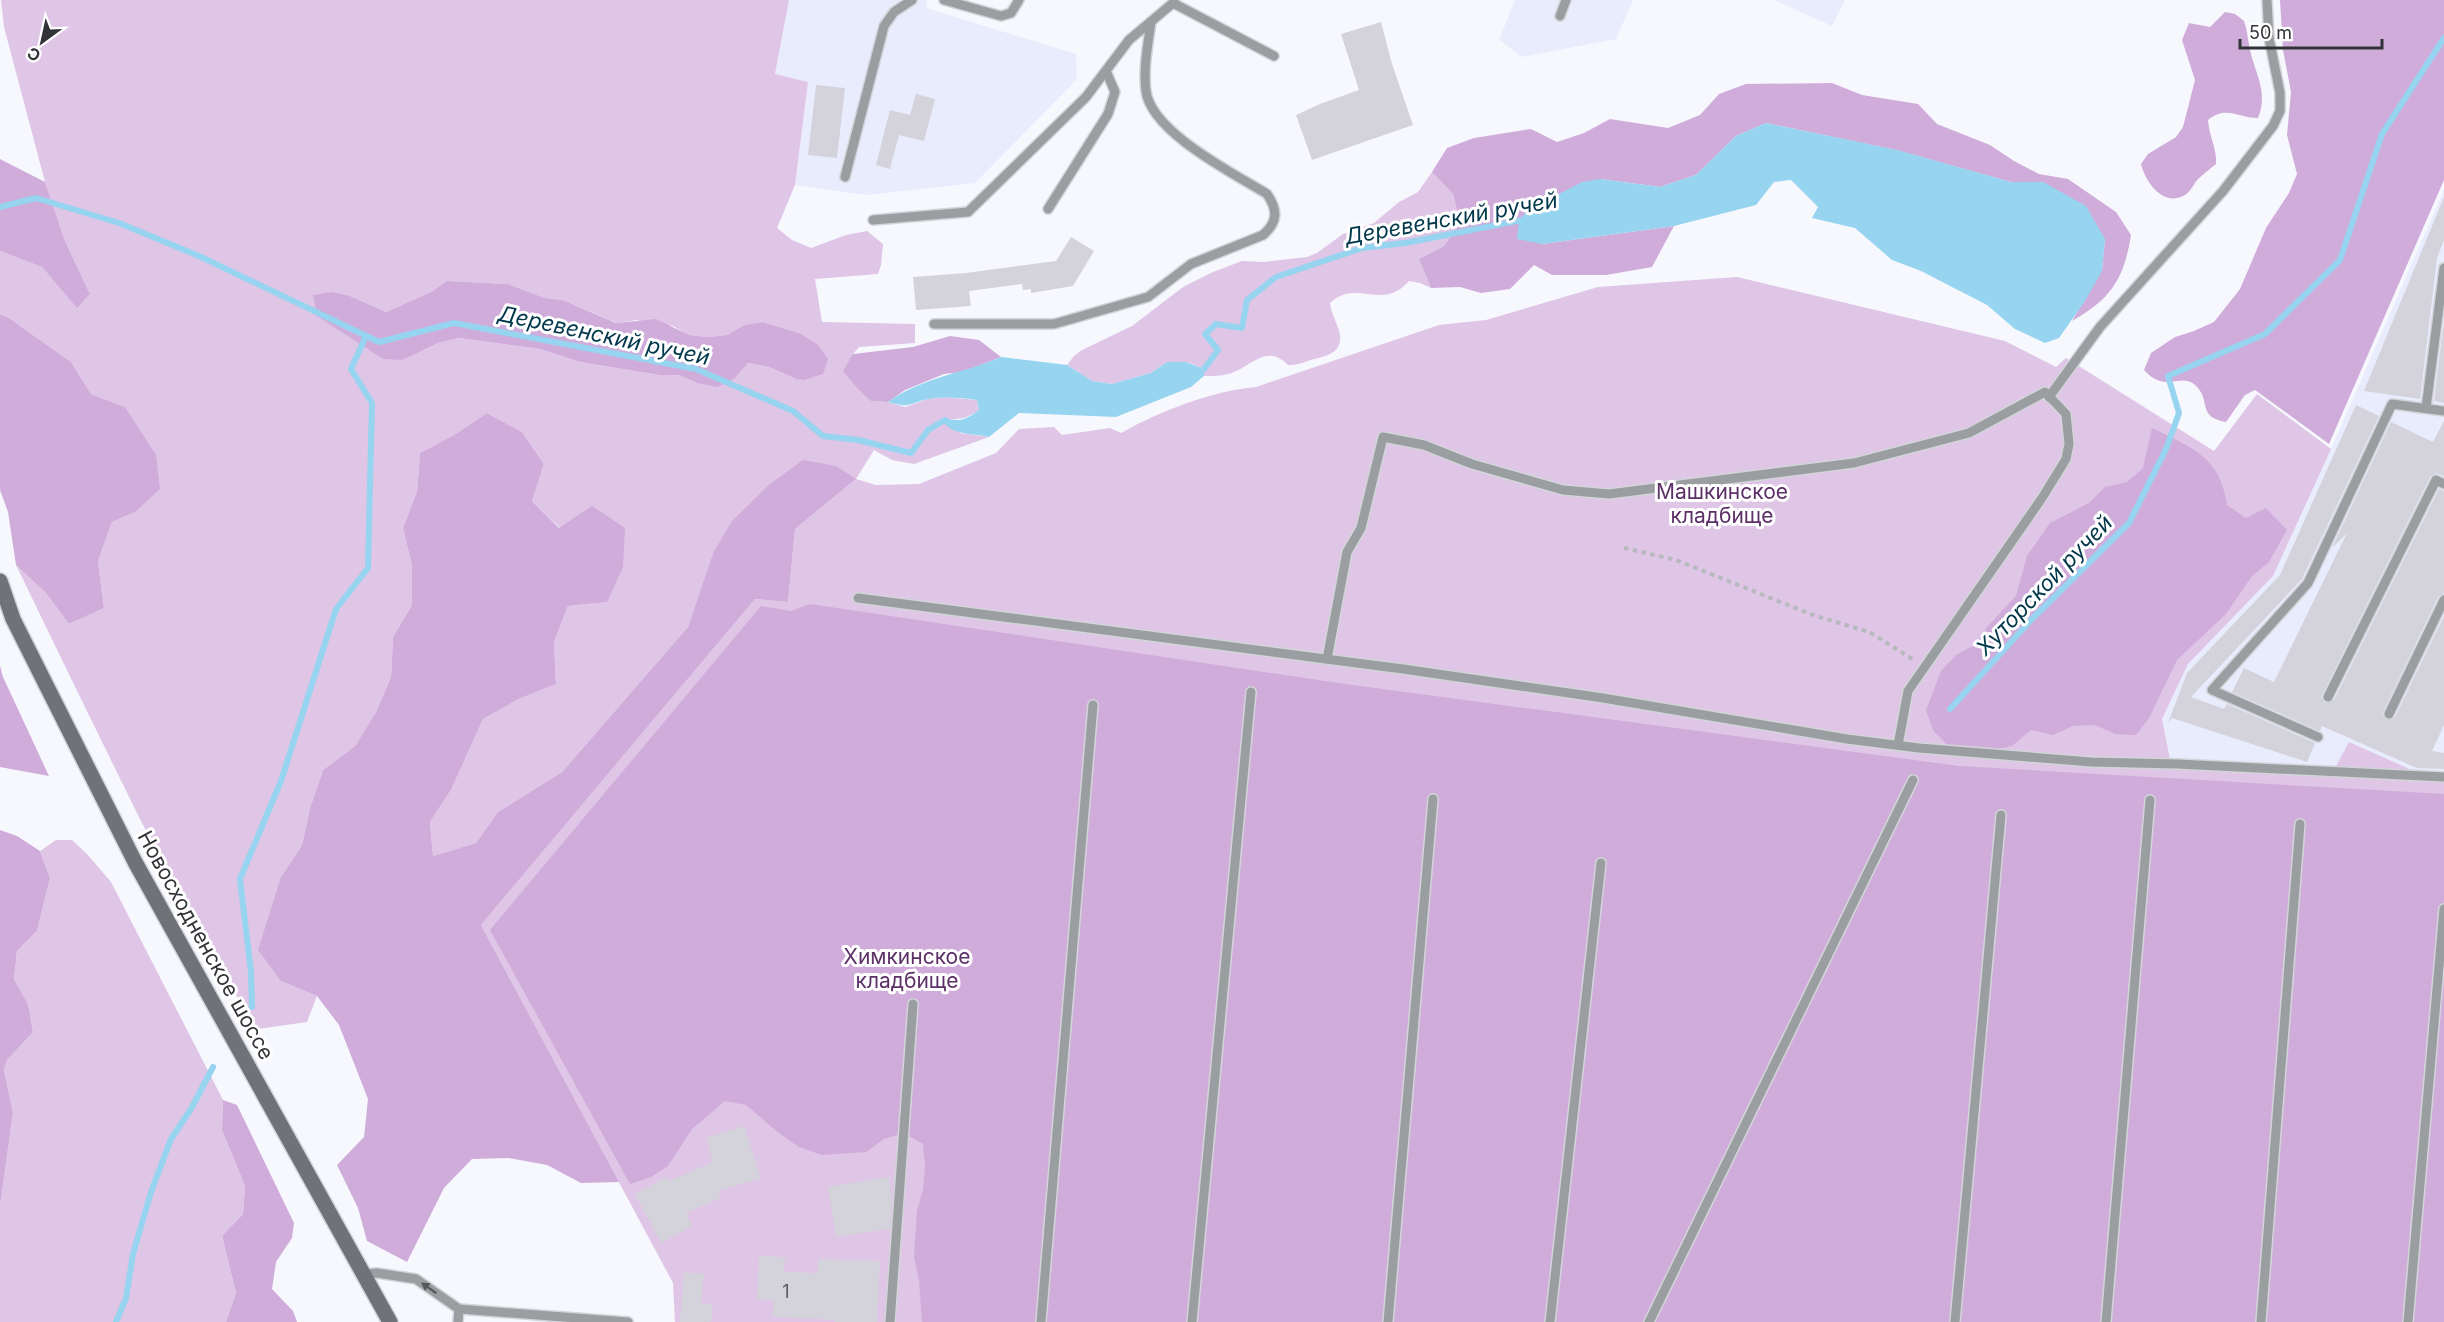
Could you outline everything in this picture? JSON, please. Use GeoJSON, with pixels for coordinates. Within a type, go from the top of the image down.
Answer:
{"type":"FeatureCollection","features":[{"type":"Feature","properties":{"kind":"main road","name":"Новосходненское шоссе"},"geometry":{"type":"LineString","coordinates":[[0,581],[13,619],[135,862],[390,1322]]}},
{"type":"Feature","properties":{"kind":"lane"},"geometry":{"type":"LineString","coordinates":[[846,177],[884,26],[894,12],[912,0]]}},
{"type":"Feature","properties":{"kind":"lane"},"geometry":{"type":"LineString","coordinates":[[944,0],[1001,16],[1011,13],[1019,0]]}},
{"type":"Feature","properties":{"kind":"lane"},"geometry":{"type":"LineString","coordinates":[[1560,16],[1566,0]]}},
{"type":"Feature","properties":{"kind":"lane"},"geometry":{"type":"LineString","coordinates":[[2049,397],[2100,327],[2223,191],[2273,126],[2280,111],[2280,93],[2269,38],[2267,0]]}},
{"type":"Feature","properties":{"kind":"lane"},"geometry":{"type":"LineString","coordinates":[[873,220],[968,212],[1086,97],[1129,40],[1173,2],[1274,56]]}},
{"type":"Feature","properties":{"kind":"lane"},"geometry":{"type":"LineString","coordinates":[[934,324],[1054,324],[1148,297],[1191,264],[1263,235],[1272,228],[1276,216],[1274,204],[1267,194],[1171,132],[1154,114],[1146,92],[1151,22]]}},
{"type":"Feature","properties":{"kind":"lane"},"geometry":{"type":"LineString","coordinates":[[1048,209],[1108,114],[1114,92],[1106,71]]}},
{"type":"Feature","properties":{"kind":"lane"},"geometry":{"type":"LineString","coordinates":[[2426,408],[2444,268]]}},
{"type":"Feature","properties":{"kind":"lane"},"geometry":{"type":"LineString","coordinates":[[1327,659],[1347,552],[1361,528],[1383,437],[1424,445],[1472,464],[1563,490],[1609,494],[1854,463],[1969,433],[2045,392],[2066,414],[2069,444],[2066,459],[2042,498],[1908,691],[1898,745]]}},
{"type":"Feature","properties":{"kind":"lane"},"geometry":{"type":"LineString","coordinates":[[2318,737],[2212,690],[2308,582],[2392,404],[2444,411]]}},
{"type":"Feature","properties":{"kind":"lane"},"geometry":{"type":"LineString","coordinates":[[2328,697],[2436,480],[2444,484]]}},
{"type":"Feature","properties":{"kind":"lane"},"geometry":{"type":"LineString","coordinates":[[858,597],[1054,621],[1604,698],[1778,728],[1898,745],[2091,762],[2444,777]]}},
{"type":"Feature","properties":{"kind":"lane"},"geometry":{"type":"LineString","coordinates":[[2390,714],[2444,600]]}},
{"type":"Feature","properties":{"kind":"lane"},"geometry":{"type":"LineString","coordinates":[[0,606],[13,619]]}},
{"type":"Feature","properties":{"kind":"lane"},"geometry":{"type":"LineString","coordinates":[[1192,1322],[1251,692]]}},
{"type":"Feature","properties":{"kind":"lane"},"geometry":{"type":"LineString","coordinates":[[1041,1322],[1093,705]]}},
{"type":"Feature","properties":{"kind":"lane"},"geometry":{"type":"LineString","coordinates":[[1649,1322],[1914,780]]}},
{"type":"Feature","properties":{"kind":"lane"},"geometry":{"type":"LineString","coordinates":[[1388,1322],[1433,799]]}},
{"type":"Feature","properties":{"kind":"lane"},"geometry":{"type":"LineString","coordinates":[[2106,1322],[2150,800]]}},
{"type":"Feature","properties":{"kind":"lane"},"geometry":{"type":"LineString","coordinates":[[1955,1322],[2001,815]]}},
{"type":"Feature","properties":{"kind":"lane"},"geometry":{"type":"LineString","coordinates":[[2261,1322],[2300,824]]}},
{"type":"Feature","properties":{"kind":"lane"},"geometry":{"type":"LineString","coordinates":[[1550,1322],[1601,863]]}},
{"type":"Feature","properties":{"kind":"lane"},"geometry":{"type":"LineString","coordinates":[[2408,1322],[2444,909]]}},
{"type":"Feature","properties":{"kind":"lane"},"geometry":{"type":"LineString","coordinates":[[890,1322],[913,1004]]}},
{"type":"Feature","properties":{"kind":"lane"},"geometry":{"type":"LineString","coordinates":[[365,1274],[377,1273],[416,1279],[459,1309],[628,1322]]}},
{"type":"Feature","properties":{"kind":"lane"},"geometry":{"type":"LineString","coordinates":[[458,1322],[459,1309]]}},
{"type":"Feature","properties":{"kind":"path"},"geometry":{"type":"LineString","coordinates":[[1624,548],[1676,560],[1813,615],[1869,632],[1924,666]]}},
{"type":"Feature","properties":{"kind":"shaded area"},"geometry":{"type":"Polygon","coordinates":[[[789,0],[927,0],[926,8],[1076,54],[1077,79],[975,183],[866,195],[795,185],[808,82],[775,75],[789,0]]]}},
{"type":"Feature","properties":{"kind":"shaded area"},"geometry":{"type":"Polygon","coordinates":[[[1515,0],[1633,0],[1616,39],[1522,57],[1499,40],[1515,0]]]}},
{"type":"Feature","properties":{"kind":"shaded area"},"geometry":{"type":"Polygon","coordinates":[[[1774,0],[1845,0],[1832,26],[1774,0]]]}},
{"type":"Feature","properties":{"kind":"shaded area"},"geometry":{"type":"Polygon","coordinates":[[[2444,190],[2444,771],[2414,771],[2349,742],[2337,766],[2170,759],[2162,719],[2188,664],[2273,576],[2444,190]]]}},
{"type":"Feature","properties":{"kind":"green space"},"geometry":{"type":"Polygon","coordinates":[[[1,0],[789,0],[775,74],[808,82],[795,185],[777,228],[792,240],[811,248],[846,235],[867,231],[883,244],[878,274],[815,279],[822,322],[915,324],[915,343],[859,347],[853,354],[871,401],[888,402],[905,407],[928,399],[944,397],[977,400],[979,410],[965,418],[949,419],[960,433],[989,437],[914,464],[892,460],[874,450],[856,479],[713,553],[688,627],[562,772],[498,812],[476,843],[433,856],[430,822],[451,790],[483,719],[519,699],[556,684],[554,642],[568,606],[607,602],[560,528],[532,501],[544,464],[522,432],[487,413],[454,435],[420,453],[417,493],[403,528],[412,566],[412,605],[393,637],[391,677],[376,712],[355,746],[323,770],[310,808],[302,845],[281,877],[281,981],[317,996],[307,1022],[258,1029],[211,952],[168,873],[16,565],[46,593],[69,624],[104,608],[98,561],[112,522],[135,512],[125,407],[91,394],[71,362],[0,314],[0,251],[42,267],[77,307],[90,294],[65,241],[45,182],[4,27],[1,0]],[[447,281],[431,292],[386,312],[350,296],[403,360],[438,343],[459,338],[540,349],[580,362],[659,375],[679,375],[697,383],[735,378],[748,363],[769,367],[796,379],[799,333],[763,322],[744,325],[727,335],[708,337],[688,335],[673,326],[636,320],[617,323],[563,300],[545,298],[508,284],[447,281]]]}},
{"type":"Feature","properties":{"kind":"green space"},"geometry":{"type":"Polygon","coordinates":[[[2280,0],[2444,0],[2444,180],[2329,444],[2255,390],[2245,395],[2226,422],[2217,420],[2207,412],[2203,396],[2195,385],[2184,381],[2159,381],[2144,370],[2151,353],[2175,337],[2214,322],[2240,289],[2266,228],[2289,193],[2297,174],[2287,135],[2291,92],[2283,50],[2280,0]]]}},
{"type":"Feature","properties":{"kind":"green space"},"geometry":{"type":"Polygon","coordinates":[[[2225,12],[2235,14],[2244,21],[2261,86],[2261,109],[2258,118],[2221,113],[2208,120],[2216,164],[2197,180],[2185,195],[2169,198],[2156,191],[2151,185],[2141,164],[2148,154],[2176,137],[2183,127],[2195,80],[2182,40],[2189,23],[2210,27],[2225,12]]]}},
{"type":"Feature","properties":{"kind":"green space"},"geometry":{"type":"Polygon","coordinates":[[[1832,83],[1862,95],[1918,104],[1937,124],[1990,145],[2039,174],[2068,179],[2116,212],[2131,235],[2120,276],[2114,286],[2097,304],[2072,321],[2102,270],[2105,239],[2043,182],[2011,182],[1896,150],[1766,123],[1736,136],[1696,175],[1660,187],[1600,179],[1542,244],[1674,226],[1652,267],[1606,275],[1552,275],[1534,265],[1510,289],[1481,293],[1460,287],[1431,288],[1419,259],[1444,246],[1460,222],[1453,194],[1432,172],[1447,148],[1474,138],[1531,129],[1557,142],[1584,133],[1610,119],[1668,128],[1700,115],[1719,94],[1746,84],[1832,83]]]}},
{"type":"Feature","properties":{"kind":"green space"},"geometry":{"type":"Polygon","coordinates":[[[0,159],[45,182],[65,241],[90,294],[77,308],[42,267],[0,251],[0,159]]]}},
{"type":"Feature","properties":{"kind":"green space"},"geometry":{"type":"Polygon","coordinates":[[[1432,172],[1453,194],[1460,222],[1444,246],[1419,259],[1431,288],[1409,281],[1399,290],[1389,294],[1350,293],[1340,296],[1330,303],[1340,335],[1338,346],[1332,353],[1291,365],[1273,356],[1265,356],[1236,371],[1216,376],[1204,376],[1204,369],[1187,362],[1167,362],[1151,373],[1112,384],[1092,381],[1067,365],[1082,350],[1132,326],[1183,287],[1213,272],[1242,261],[1264,262],[1307,257],[1317,253],[1343,234],[1374,223],[1399,202],[1418,192],[1432,172]]]}},
{"type":"Feature","properties":{"kind":"green space","name":"Химкинское кладбище"},"geometry":{"type":"Polygon","coordinates":[[[1737,277],[2005,341],[2056,367],[2066,358],[2214,451],[2257,394],[2331,449],[2273,576],[2188,664],[2162,719],[2170,759],[2336,766],[2349,742],[2414,771],[2444,771],[2444,1322],[675,1322],[673,1283],[481,925],[755,599],[788,602],[795,529],[856,479],[876,485],[919,484],[996,453],[1019,429],[1054,427],[1062,435],[1110,428],[1121,433],[1187,403],[1239,389],[1256,387],[1439,325],[1486,320],[1598,287],[1737,277]]]}},
{"type":"Feature","properties":{"kind":"green space"},"geometry":{"type":"Polygon","coordinates":[[[447,281],[508,284],[545,298],[563,300],[616,323],[656,319],[689,335],[708,337],[727,335],[744,325],[763,322],[799,333],[818,345],[828,359],[823,374],[804,380],[796,379],[769,367],[748,363],[735,378],[718,387],[697,383],[679,375],[659,375],[580,362],[540,349],[459,338],[438,343],[403,360],[383,359],[317,316],[313,295],[332,292],[350,296],[386,312],[431,292],[447,281]]]}},
{"type":"Feature","properties":{"kind":"green space"},"geometry":{"type":"Polygon","coordinates":[[[0,314],[71,362],[91,394],[125,407],[156,455],[160,489],[135,512],[112,522],[98,561],[104,608],[69,624],[46,593],[16,565],[8,512],[0,490],[0,314]]]}},
{"type":"Feature","properties":{"kind":"green space"},"geometry":{"type":"Polygon","coordinates":[[[950,336],[979,340],[1001,357],[963,372],[944,374],[905,390],[888,402],[871,401],[843,371],[853,354],[913,347],[950,336]]]}},
{"type":"Feature","properties":{"kind":"green space"},"geometry":{"type":"Polygon","coordinates":[[[487,413],[522,432],[544,464],[532,501],[559,528],[592,506],[625,528],[623,567],[607,602],[568,606],[554,642],[556,684],[519,699],[483,719],[451,790],[430,822],[433,856],[476,843],[498,812],[562,772],[688,627],[713,553],[732,521],[770,484],[803,460],[836,466],[856,479],[795,529],[788,602],[755,599],[481,925],[619,1182],[581,1183],[547,1165],[509,1158],[472,1159],[444,1188],[407,1262],[367,1241],[358,1208],[337,1165],[364,1137],[368,1099],[339,1025],[317,996],[281,981],[258,950],[281,877],[302,845],[310,808],[323,770],[355,746],[376,712],[391,677],[393,637],[412,605],[412,566],[403,528],[417,492],[420,453],[454,435],[487,413]]]}},
{"type":"Feature","properties":{"kind":"green space"},"geometry":{"type":"Polygon","coordinates":[[[2152,428],[2191,448],[2211,464],[2218,475],[2227,505],[2246,518],[2266,508],[2287,530],[2269,562],[2252,576],[2226,614],[2177,660],[2149,718],[2136,735],[2115,734],[2095,725],[2073,726],[2053,735],[2031,730],[2012,746],[1990,751],[1947,745],[1933,730],[1926,710],[1941,671],[1956,655],[1975,645],[1987,627],[2016,596],[2027,556],[2050,523],[2089,503],[2105,487],[2127,482],[2143,468],[2152,428]]]}},
{"type":"Feature","properties":{"kind":"green space","name":"Химкинское кладбище"},"geometry":{"type":"Polygon","coordinates":[[[810,604],[1338,683],[1959,766],[2444,794],[2444,1322],[922,1322],[919,1280],[914,1257],[917,1211],[923,1189],[925,1166],[923,1144],[904,1133],[884,1139],[866,1152],[822,1155],[799,1147],[746,1105],[725,1101],[692,1129],[668,1166],[651,1177],[630,1184],[490,930],[761,606],[791,611],[810,604]]]}},
{"type":"Feature","properties":{"kind":"green space"},"geometry":{"type":"Polygon","coordinates":[[[0,666],[3,677],[49,776],[0,767],[0,666]]]}},
{"type":"Feature","properties":{"kind":"green space"},"geometry":{"type":"Polygon","coordinates":[[[0,830],[17,836],[40,851],[50,878],[37,931],[17,951],[14,979],[28,1004],[33,1032],[7,1060],[4,1070],[13,1113],[0,1206],[0,830]]]}},
{"type":"Feature","properties":{"kind":"green space"},"geometry":{"type":"Polygon","coordinates":[[[56,840],[72,840],[111,882],[223,1100],[222,1130],[245,1186],[243,1214],[222,1236],[236,1293],[226,1322],[0,1322],[0,1206],[13,1113],[4,1070],[7,1060],[33,1032],[28,1004],[14,979],[17,951],[37,931],[50,878],[40,851],[56,840]]]}},
{"type":"Feature","properties":{"kind":"green space"},"geometry":{"type":"Polygon","coordinates":[[[223,1100],[237,1105],[294,1223],[292,1238],[276,1262],[272,1289],[293,1311],[297,1322],[226,1322],[236,1293],[222,1236],[243,1214],[245,1186],[222,1130],[223,1100]]]}},
{"type":"Feature","properties":{"kind":"water"},"geometry":{"type":"Polygon","coordinates":[[[1766,123],[1897,150],[2011,182],[2043,182],[2086,206],[2105,239],[2102,271],[2085,301],[2059,338],[2045,343],[2015,329],[1987,305],[1921,271],[1892,260],[1855,228],[1812,218],[1818,207],[1791,180],[1774,182],[1756,205],[1674,226],[1542,244],[1517,239],[1519,221],[1527,211],[1582,182],[1600,179],[1660,187],[1696,175],[1736,136],[1766,123]]]}},
{"type":"Feature","properties":{"kind":"water"},"geometry":{"type":"Polygon","coordinates":[[[1001,357],[1067,365],[1092,381],[1112,384],[1151,373],[1167,362],[1186,362],[1204,369],[1204,376],[1191,387],[1116,417],[1019,413],[989,437],[958,432],[943,422],[959,420],[972,415],[979,410],[977,400],[941,398],[906,405],[888,402],[929,381],[1001,357]]]}},
{"type":"Feature","properties":{"kind":"building"},"geometry":{"type":"Polygon","coordinates":[[[1381,22],[1392,64],[1413,125],[1312,160],[1296,115],[1359,90],[1341,34],[1381,22]]]}},
{"type":"Feature","properties":{"kind":"building"},"geometry":{"type":"Polygon","coordinates":[[[816,85],[845,88],[837,158],[808,155],[816,85]]]}},
{"type":"Feature","properties":{"kind":"building"},"geometry":{"type":"Polygon","coordinates":[[[916,94],[935,99],[924,141],[899,135],[890,169],[876,165],[890,110],[910,115],[916,94]]]}},
{"type":"Feature","properties":{"kind":"building"},"geometry":{"type":"Polygon","coordinates":[[[2444,197],[2444,240],[2437,258],[2420,399],[2364,391],[2444,197]]]}},
{"type":"Feature","properties":{"kind":"building"},"geometry":{"type":"Polygon","coordinates":[[[1071,237],[1094,251],[1073,286],[1031,293],[1031,289],[1023,290],[1022,284],[969,291],[971,306],[916,310],[913,277],[966,273],[1056,261],[1071,237]]]}},
{"type":"Feature","properties":{"kind":"building"},"geometry":{"type":"Polygon","coordinates":[[[2444,321],[2444,403],[2434,401],[2444,321]]]}},
{"type":"Feature","properties":{"kind":"building"},"geometry":{"type":"Polygon","coordinates":[[[2356,405],[2379,416],[2302,579],[2191,697],[2224,709],[2227,704],[2315,743],[2307,762],[2172,718],[2168,723],[2187,673],[2280,575],[2356,405]]]}},
{"type":"Feature","properties":{"kind":"building"},"geometry":{"type":"Polygon","coordinates":[[[2444,421],[2444,476],[2436,473],[2430,477],[2321,697],[2326,703],[2334,700],[2439,489],[2444,491],[2444,593],[2438,597],[2382,714],[2387,720],[2395,717],[2444,616],[2444,725],[2432,751],[2444,753],[2444,769],[2417,768],[2322,726],[2320,731],[2232,692],[2244,668],[2274,682],[2347,533],[2332,548],[2391,422],[2433,442],[2444,421]]]}},
{"type":"Feature","properties":{"kind":"building"},"geometry":{"type":"Polygon","coordinates":[[[744,1126],[761,1178],[718,1191],[721,1198],[686,1213],[692,1226],[661,1243],[635,1194],[667,1177],[669,1181],[713,1162],[706,1138],[744,1126]]]}},
{"type":"Feature","properties":{"kind":"building"},"geometry":{"type":"Polygon","coordinates":[[[889,1177],[892,1199],[890,1229],[836,1237],[828,1187],[889,1177]]]}},
{"type":"Feature","properties":{"kind":"building"},"geometry":{"type":"Polygon","coordinates":[[[759,1256],[785,1257],[784,1272],[818,1273],[818,1259],[880,1261],[877,1322],[835,1322],[835,1320],[773,1317],[774,1300],[757,1299],[759,1256]]]}},
{"type":"Feature","properties":{"kind":"building"},"geometry":{"type":"Polygon","coordinates":[[[684,1272],[704,1274],[701,1303],[713,1304],[711,1322],[680,1322],[684,1272]]]}},
{"type":"Feature","properties":{"kind":"waterway","name":"Хуторской ручей"},"geometry":{"type":"LineString","coordinates":[[1950,709],[2031,620],[2129,523],[2166,449],[2179,413],[2168,376],[2265,334],[2340,260],[2382,134],[2444,38]]}},
{"type":"Feature","properties":{"kind":"waterway","name":"Деревенский ручей"},"geometry":{"type":"LineString","coordinates":[[0,207],[36,198],[119,223],[199,256],[379,342],[454,323],[696,369],[793,411],[823,436],[858,440],[911,453],[928,430],[945,420],[951,424]]}},
{"type":"Feature","properties":{"kind":"waterway","name":"Деревенский ручей"},"geometry":{"type":"LineString","coordinates":[[1198,372],[1204,369],[1218,350],[1205,334],[1216,324],[1242,328],[1247,300],[1276,277],[1362,248],[1405,243],[1527,219]]}},
{"type":"Feature","properties":{"kind":"waterway"},"geometry":{"type":"LineString","coordinates":[[252,1007],[251,972],[240,879],[281,781],[336,609],[368,568],[372,403],[351,369],[366,336]]}},
{"type":"Feature","properties":{"kind":"waterway"},"geometry":{"type":"LineString","coordinates":[[116,1322],[126,1298],[133,1254],[151,1192],[171,1139],[191,1109],[213,1067]]}},
{"type":"Feature","properties":{"kind":"park label","name":"Машкинское кладбище"},"geometry":{"type":"Point","coordinates":[1722,503]}}]}
